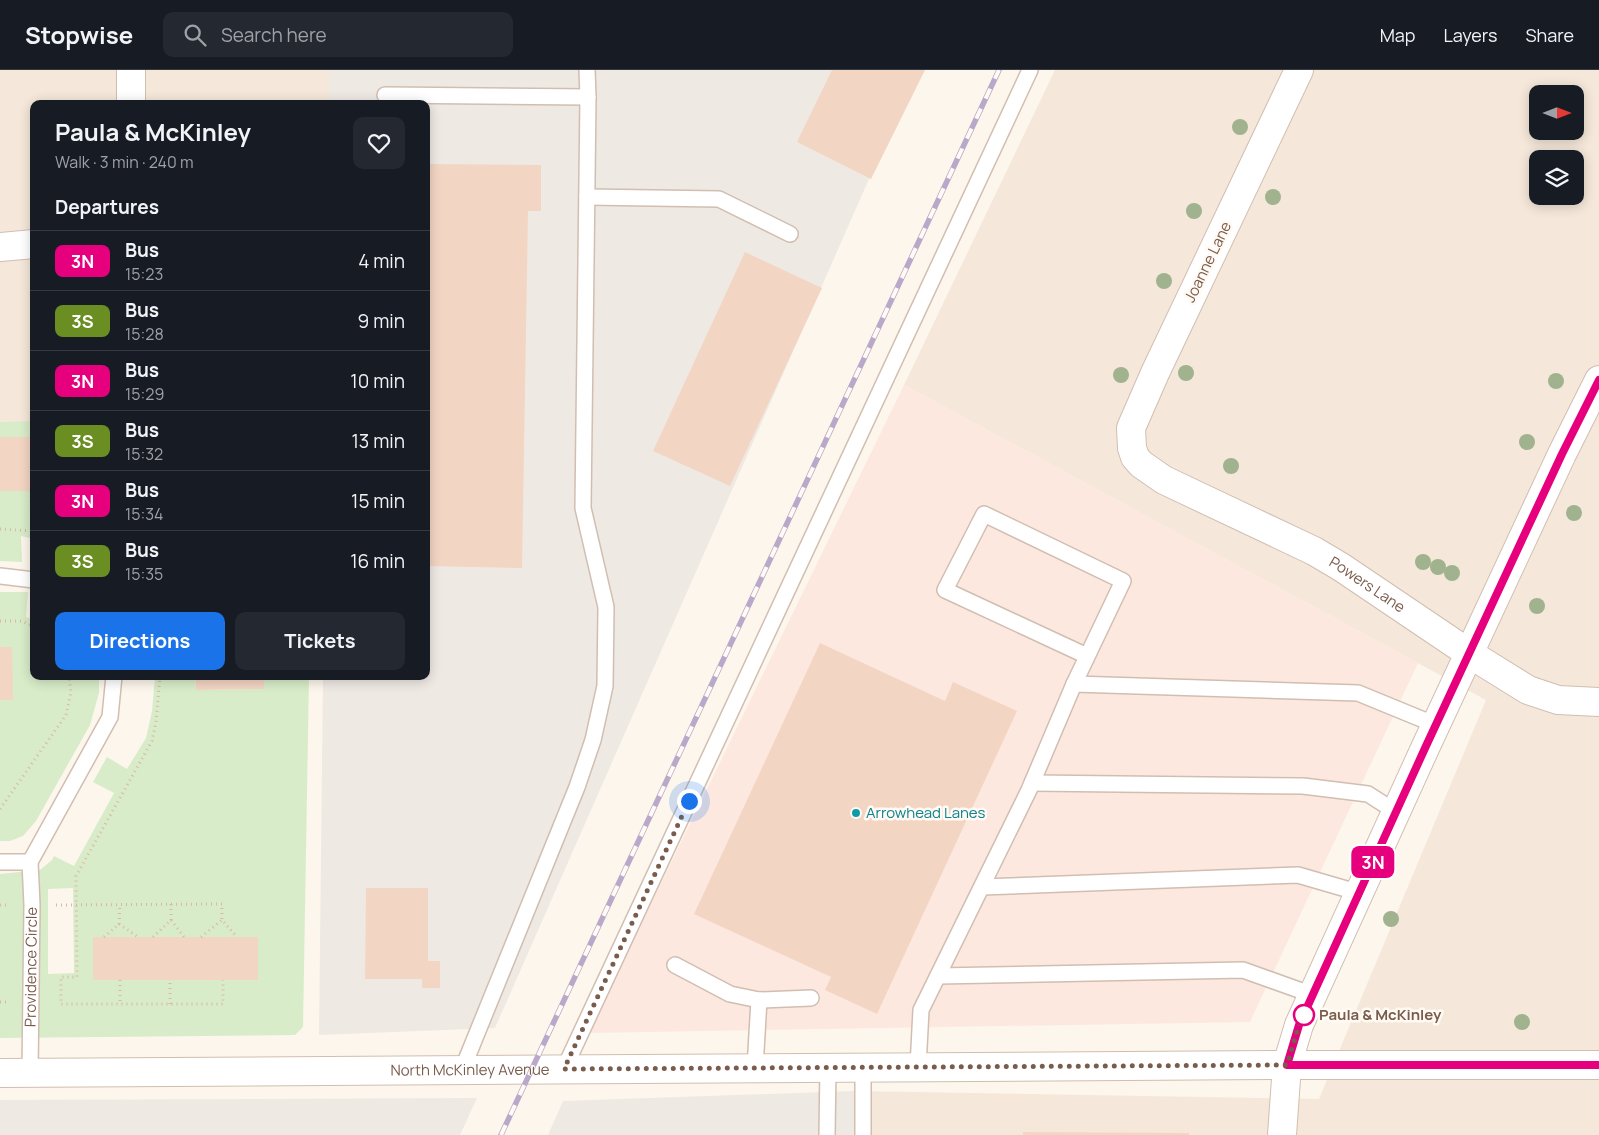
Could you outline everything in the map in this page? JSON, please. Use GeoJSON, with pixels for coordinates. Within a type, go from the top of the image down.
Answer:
{"type":"FeatureCollection","features":[{"type":"Feature","properties":{"kind":"street"},"geometry":{"type":"LineString","coordinates":[[131,70],[131,100]]}},
{"type":"Feature","properties":{"kind":"street","name":"Joanne Lane"},"geometry":{"type":"LineString","coordinates":[[1136,457],[1132,448],[1132,428],[1155,373],[1299,70]]}},
{"type":"Feature","properties":{"kind":"street"},"geometry":{"type":"LineString","coordinates":[[0,247],[30,244]]}},
{"type":"Feature","properties":{"kind":"street"},"geometry":{"type":"LineString","coordinates":[[1282,1135],[1287,1065],[1299,1025],[1562,454],[1599,380]]}},
{"type":"Feature","properties":{"kind":"street","name":"Powers Lane"},"geometry":{"type":"LineString","coordinates":[[1136,457],[1142,464],[1164,480],[1314,551],[1341,567],[1470,654],[1528,690],[1558,700],[1599,702]]}},
{"type":"Feature","properties":{"kind":"street","name":"North McKinley Avenue"},"geometry":{"type":"LineString","coordinates":[[0,1073],[828,1067],[1599,1065]]}},
{"type":"Feature","properties":{"kind":"lane"},"geometry":{"type":"LineString","coordinates":[[462,1070],[577,786],[593,740],[605,686],[606,607],[582,508],[587,70]]}},
{"type":"Feature","properties":{"kind":"lane"},"geometry":{"type":"LineString","coordinates":[[564,1069],[1030,70]]}},
{"type":"Feature","properties":{"kind":"lane"},"geometry":{"type":"LineString","coordinates":[[385,95],[588,97]]}},
{"type":"Feature","properties":{"kind":"lane"},"geometry":{"type":"LineString","coordinates":[[586,197],[719,199],[790,234]]}},
{"type":"Feature","properties":{"kind":"lane"},"geometry":{"type":"LineString","coordinates":[[918,1067],[921,1010],[1032,783],[1074,684],[1123,581],[984,514],[946,590],[1087,656]]}},
{"type":"Feature","properties":{"kind":"lane"},"geometry":{"type":"LineString","coordinates":[[0,576],[30,580]]}},
{"type":"Feature","properties":{"kind":"lane"},"geometry":{"type":"LineString","coordinates":[[0,862],[30,862],[110,717],[114,680]]}},
{"type":"Feature","properties":{"kind":"lane"},"geometry":{"type":"LineString","coordinates":[[1074,684],[1358,693],[1436,725]]}},
{"type":"Feature","properties":{"kind":"lane"},"geometry":{"type":"LineString","coordinates":[[1032,783],[1303,786],[1368,794],[1396,812]]}},
{"type":"Feature","properties":{"kind":"lane","name":"Providence Circle"},"geometry":{"type":"LineString","coordinates":[[30,862],[32,905],[30,1072]]}},
{"type":"Feature","properties":{"kind":"lane"},"geometry":{"type":"LineString","coordinates":[[982,887],[1298,875],[1360,893]]}},
{"type":"Feature","properties":{"kind":"lane"},"geometry":{"type":"LineString","coordinates":[[675,965],[730,994],[759,1000],[811,998]]}},
{"type":"Feature","properties":{"kind":"lane"},"geometry":{"type":"LineString","coordinates":[[938,976],[1243,970],[1313,996]]}},
{"type":"Feature","properties":{"kind":"lane"},"geometry":{"type":"LineString","coordinates":[[756,1068],[759,1000]]}},
{"type":"Feature","properties":{"kind":"lane"},"geometry":{"type":"LineString","coordinates":[[827,1135],[828,1067]]}},
{"type":"Feature","properties":{"kind":"lane"},"geometry":{"type":"LineString","coordinates":[[863,1067],[863,1135]]}},
{"type":"Feature","properties":{"kind":"path"},"geometry":{"type":"LineString","coordinates":[[0,529],[30,531]]}},
{"type":"Feature","properties":{"kind":"path"},"geometry":{"type":"LineString","coordinates":[[0,621],[22,621],[30,625]]}},
{"type":"Feature","properties":{"kind":"path"},"geometry":{"type":"LineString","coordinates":[[0,809],[66,715],[71,692],[70,680]]}},
{"type":"Feature","properties":{"kind":"path"},"geometry":{"type":"LineString","coordinates":[[160,680],[156,722],[152,741],[76,876],[77,977],[61,977],[61,1004],[223,1004],[223,980]]}},
{"type":"Feature","properties":{"kind":"path"},"geometry":{"type":"LineString","coordinates":[[104,937],[119,924],[120,904]]}},
{"type":"Feature","properties":{"kind":"path"},"geometry":{"type":"LineString","coordinates":[[171,904],[171,920],[184,937]]}},
{"type":"Feature","properties":{"kind":"path"},"geometry":{"type":"LineString","coordinates":[[0,905],[222,904],[222,920],[237,937]]}},
{"type":"Feature","properties":{"kind":"path"},"geometry":{"type":"LineString","coordinates":[[153,937],[171,920]]}},
{"type":"Feature","properties":{"kind":"path"},"geometry":{"type":"LineString","coordinates":[[201,937],[222,920]]}},
{"type":"Feature","properties":{"kind":"path"},"geometry":{"type":"LineString","coordinates":[[119,924],[138,937]]}},
{"type":"Feature","properties":{"kind":"path"},"geometry":{"type":"LineString","coordinates":[[120,980],[120,1004]]}},
{"type":"Feature","properties":{"kind":"path"},"geometry":{"type":"LineString","coordinates":[[170,980],[170,1004]]}},
{"type":"Feature","properties":{"kind":"shaded area"},"geometry":{"type":"Polygon","coordinates":[[[0,70],[329,70],[329,100],[30,100],[30,425],[0,425],[0,70]]]}},
{"type":"Feature","properties":{"kind":"shaded area"},"geometry":{"type":"Polygon","coordinates":[[[329,70],[917,70],[495,1028],[319,1035],[323,680],[430,680],[430,100],[329,100],[329,70]]]}},
{"type":"Feature","properties":{"kind":"shaded area"},"geometry":{"type":"Polygon","coordinates":[[[1055,70],[1599,70],[1599,1135],[854,1135],[855,1091],[1319,1099],[1486,700],[904,385],[1055,70]]]}},
{"type":"Feature","properties":{"kind":"shaded area"},"geometry":{"type":"Polygon","coordinates":[[[904,385],[1418,663],[1250,1022],[588,1033],[904,385]]]}},
{"type":"Feature","properties":{"kind":"shaded area"},"geometry":{"type":"Polygon","coordinates":[[[855,1091],[854,1135],[548,1135],[563,1101],[855,1091]]]}},
{"type":"Feature","properties":{"kind":"shaded area"},"geometry":{"type":"Polygon","coordinates":[[[477,1098],[460,1135],[0,1135],[0,1100],[477,1098]]]}},
{"type":"Feature","properties":{"kind":"green space"},"geometry":{"type":"Polygon","coordinates":[[[30,421],[30,437],[0,437],[0,422],[30,421]]]}},
{"type":"Feature","properties":{"kind":"green space"},"geometry":{"type":"Polygon","coordinates":[[[0,491],[30,491],[30,538],[21,536],[22,562],[0,561],[0,491]]]}},
{"type":"Feature","properties":{"kind":"green space"},"geometry":{"type":"Polygon","coordinates":[[[0,592],[28,592],[26,617],[30,618],[30,680],[99,680],[99,693],[90,725],[36,821],[23,836],[10,841],[0,841],[0,700],[13,700],[0,647],[0,592]]]}},
{"type":"Feature","properties":{"kind":"green space"},"geometry":{"type":"Polygon","coordinates":[[[155,680],[195,680],[196,690],[263,689],[264,680],[309,680],[303,1027],[295,1035],[0,1038],[0,874],[40,870],[54,856],[74,866],[114,793],[93,782],[107,757],[127,769],[146,738],[152,711],[155,680]],[[73,888],[48,889],[48,974],[74,973],[73,888]],[[258,937],[93,938],[93,980],[258,980],[258,937]]]}},
{"type":"Feature","properties":{"kind":"building"},"geometry":{"type":"Polygon","coordinates":[[[832,70],[925,70],[871,179],[797,142],[832,70]]]}},
{"type":"Feature","properties":{"kind":"building"},"geometry":{"type":"Polygon","coordinates":[[[430,164],[541,165],[541,211],[528,211],[522,568],[430,566],[430,164]]]}},
{"type":"Feature","properties":{"kind":"building"},"geometry":{"type":"Polygon","coordinates":[[[745,252],[822,288],[730,486],[653,451],[745,252]]]}},
{"type":"Feature","properties":{"kind":"building"},"geometry":{"type":"Polygon","coordinates":[[[0,437],[30,437],[30,491],[0,491],[0,437]]]}},
{"type":"Feature","properties":{"kind":"building","name":"Arrowhead Lanes"},"geometry":{"type":"Polygon","coordinates":[[[820,643],[945,701],[953,682],[1017,711],[877,1014],[825,990],[831,977],[694,914],[820,643]]]}},
{"type":"Feature","properties":{"kind":"building"},"geometry":{"type":"Polygon","coordinates":[[[0,647],[12,647],[13,700],[0,700],[0,647]]]}},
{"type":"Feature","properties":{"kind":"building"},"geometry":{"type":"Polygon","coordinates":[[[195,680],[264,680],[264,689],[196,690],[195,680]]]}},
{"type":"Feature","properties":{"kind":"building"},"geometry":{"type":"Polygon","coordinates":[[[366,888],[428,888],[428,961],[440,961],[440,988],[422,988],[422,979],[365,979],[366,888]]]}},
{"type":"Feature","properties":{"kind":"building"},"geometry":{"type":"Polygon","coordinates":[[[93,937],[258,937],[258,980],[93,980],[93,937]]]}},
{"type":"Feature","properties":{"kind":"building"},"geometry":{"type":"Polygon","coordinates":[[[1023,1132],[1189,1133],[1189,1135],[1023,1135],[1023,1132]]]}},
{"type":"Feature","properties":{"kind":"railway"},"geometry":{"type":"LineString","coordinates":[[501,1135],[999,70]]}},
{"type":"Feature","properties":{"kind":"bus line","name":"3N"},"geometry":{"type":"LineString","coordinates":[[1599,380],[1562,454],[1299,1025],[1287,1065],[1599,1065]]}},
{"type":"Feature","properties":{"kind":"place","name":"Arrowhead Lanes"},"geometry":{"type":"Point","coordinates":[856,813]}},
{"type":"Feature","properties":{"kind":"place","name":"Paula & McKinley"},"geometry":{"type":"Point","coordinates":[1304,1015]}},
{"type":"Feature","properties":{"kind":"route"},"geometry":{"type":"LineString","coordinates":[[689,801],[564,1069],[1287,1065],[1299,1025],[1305,1012],[1304,1015]]}}]}
